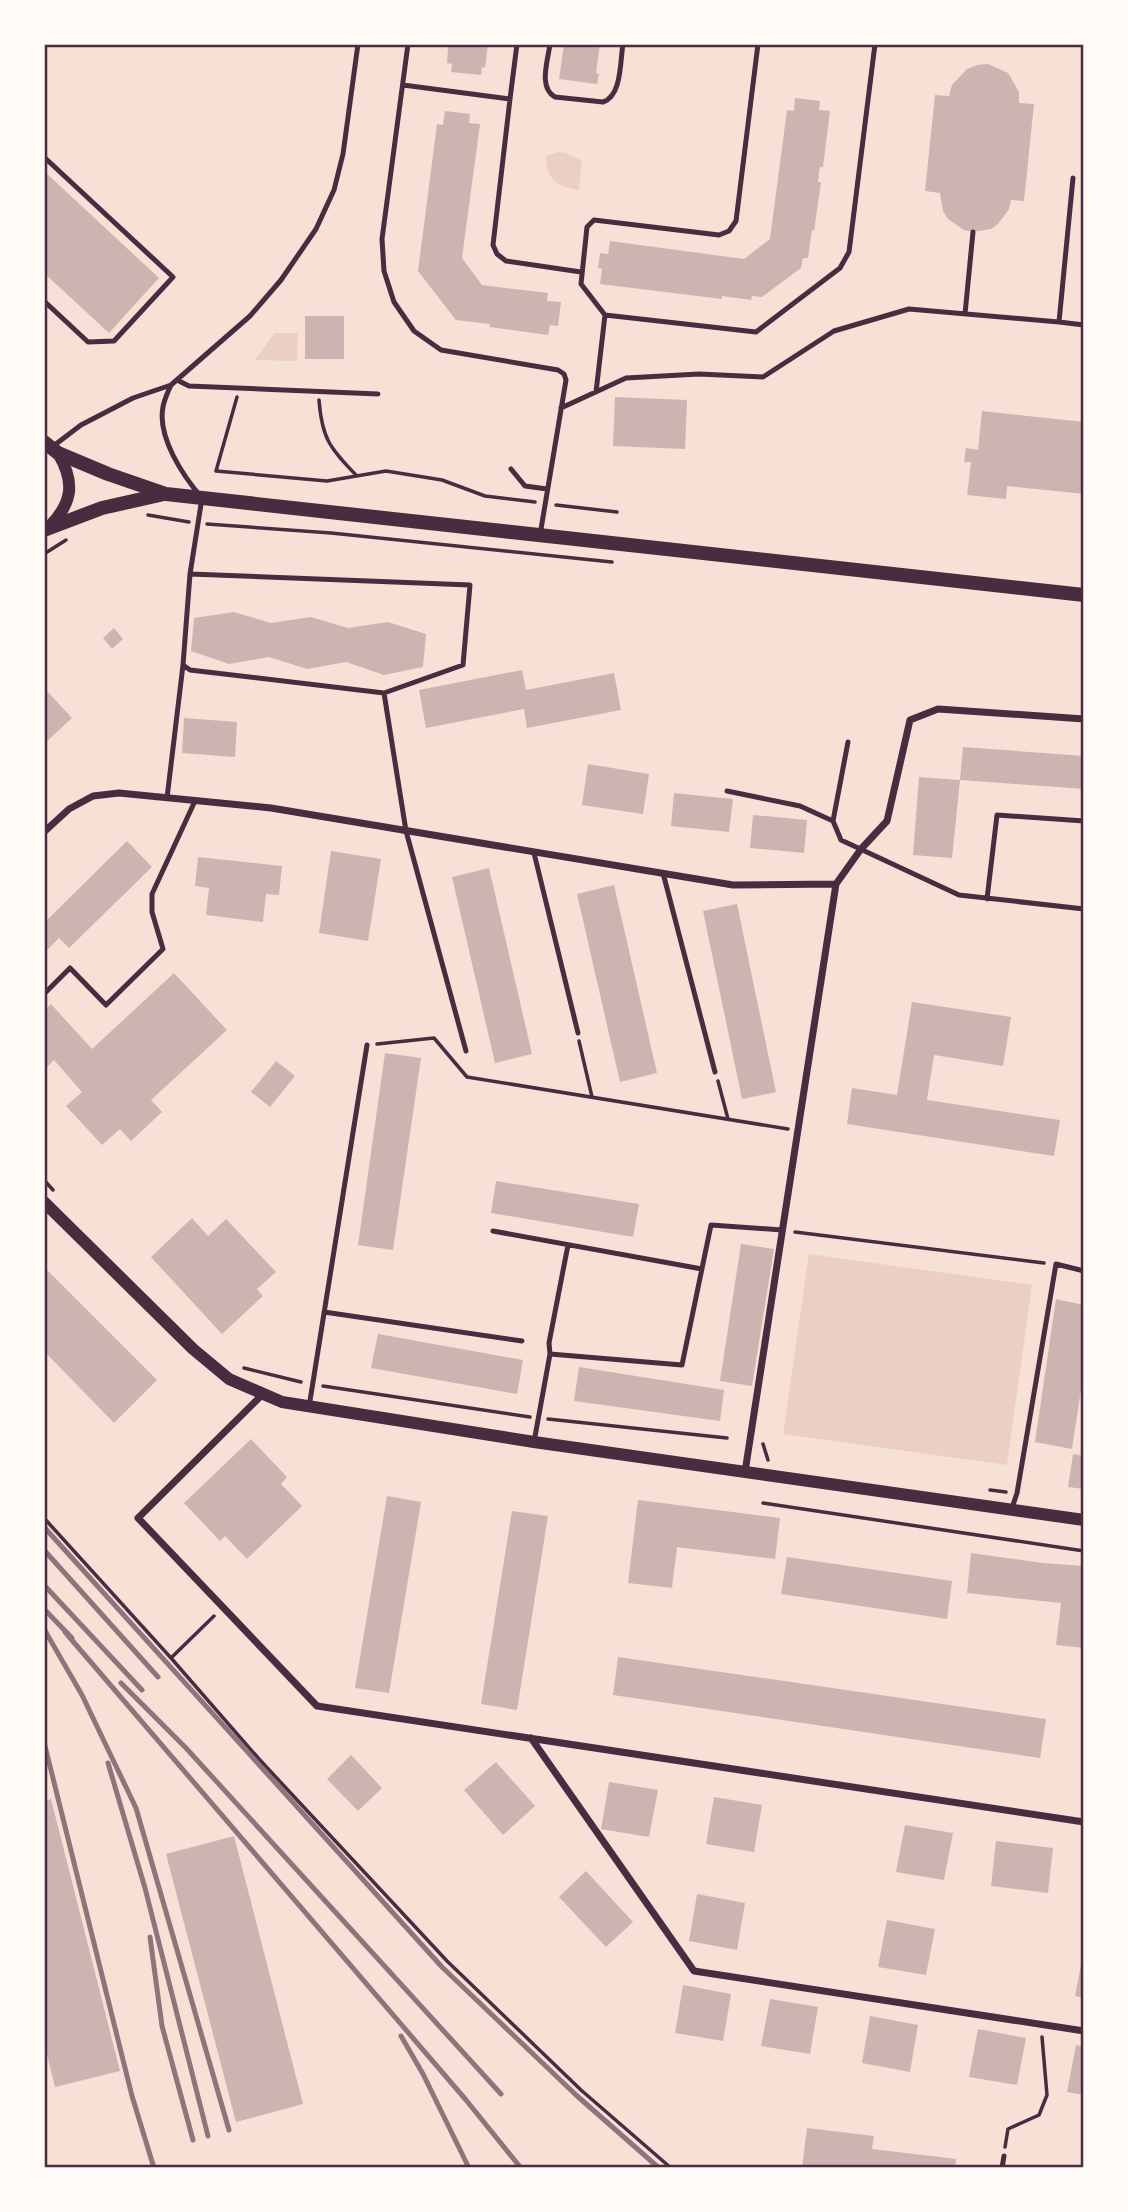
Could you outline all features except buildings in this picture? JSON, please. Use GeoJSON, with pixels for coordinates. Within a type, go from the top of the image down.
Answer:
{"type":"FeatureCollection","features":[{"type":"Feature","properties":{"kind":"main road"},"geometry":{"type":"LineString","coordinates":[[51,447],[108,474],[166,494],[1084,595]]}},
{"type":"Feature","properties":{"kind":"main road"},"geometry":{"type":"LineString","coordinates":[[47,528],[102,508],[166,494]]}},
{"type":"Feature","properties":{"kind":"street"},"geometry":{"type":"LineString","coordinates":[[47,528],[61,514],[68,500],[68,475],[51,447]]}},
{"type":"Feature","properties":{"kind":"street"},"geometry":{"type":"LineString","coordinates":[[745,1472],[836,884],[887,821],[910,720],[938,709],[1084,719]]}},
{"type":"Feature","properties":{"kind":"street"},"geometry":{"type":"LineString","coordinates":[[44,832],[69,809],[93,796],[119,793],[271,808],[733,885],[836,884]]}},
{"type":"Feature","properties":{"kind":"street"},"geometry":{"type":"LineString","coordinates":[[44,1202],[193,1349],[229,1379],[282,1402],[534,1442],[1084,1520]]}},
{"type":"Feature","properties":{"kind":"street"},"geometry":{"type":"LineString","coordinates":[[263,1394],[138,1518],[317,1706],[1084,1822]]}},
{"type":"Feature","properties":{"kind":"street"},"geometry":{"type":"LineString","coordinates":[[531,1738],[694,1971],[1084,2031]]}},
{"type":"Feature","properties":{"kind":"lane"},"geometry":{"type":"LineString","coordinates":[[51,447],[81,425],[133,398],[171,385],[250,316],[281,280],[316,229],[334,190],[358,44]]}},
{"type":"Feature","properties":{"kind":"lane"},"geometry":{"type":"LineString","coordinates":[[408,44],[382,239],[384,271],[394,302],[414,331],[441,350],[558,370],[564,374],[566,380],[540,535]]}},
{"type":"Feature","properties":{"kind":"lane"},"geometry":{"type":"LineString","coordinates":[[517,44],[493,245],[497,254],[506,261],[581,272]]}},
{"type":"Feature","properties":{"kind":"lane"},"geometry":{"type":"LineString","coordinates":[[550,44],[545,85],[548,93],[555,97],[603,102],[610,100],[615,93],[623,44]]}},
{"type":"Feature","properties":{"kind":"lane"},"geometry":{"type":"LineString","coordinates":[[596,392],[605,315],[581,284],[587,227],[594,220],[719,236],[729,231],[736,221],[758,44]]}},
{"type":"Feature","properties":{"kind":"lane"},"geometry":{"type":"LineString","coordinates":[[605,315],[756,332],[840,268],[849,252],[875,44]]}},
{"type":"Feature","properties":{"kind":"lane"},"geometry":{"type":"LineString","coordinates":[[403,85],[510,100]]}},
{"type":"Feature","properties":{"kind":"lane"},"geometry":{"type":"LineString","coordinates":[[44,158],[173,277],[114,341],[88,342],[44,301]]}},
{"type":"Feature","properties":{"kind":"lane"},"geometry":{"type":"LineString","coordinates":[[1059,322],[1073,178]]}},
{"type":"Feature","properties":{"kind":"lane"},"geometry":{"type":"LineString","coordinates":[[965,314],[973,232]]}},
{"type":"Feature","properties":{"kind":"lane"},"geometry":{"type":"LineString","coordinates":[[561,408],[626,378],[699,374],[762,377],[834,331],[909,309],[1084,325]]}},
{"type":"Feature","properties":{"kind":"lane"},"geometry":{"type":"LineString","coordinates":[[177,380],[189,386],[378,394]]}},
{"type":"Feature","properties":{"kind":"lane"},"geometry":{"type":"LineString","coordinates":[[167,798],[183,665],[190,574],[202,498],[182,475],[163,428],[163,407],[171,385]]}},
{"type":"Feature","properties":{"kind":"lane"},"geometry":{"type":"LineString","coordinates":[[511,469],[525,486],[547,489]]}},
{"type":"Feature","properties":{"kind":"lane"},"geometry":{"type":"LineString","coordinates":[[183,665],[190,670],[384,693],[463,665],[470,585],[190,574]]}},
{"type":"Feature","properties":{"kind":"lane"},"geometry":{"type":"LineString","coordinates":[[384,693],[406,831],[466,1051]]}},
{"type":"Feature","properties":{"kind":"lane"},"geometry":{"type":"LineString","coordinates":[[848,743],[834,821],[841,840],[959,895],[1084,909]]}},
{"type":"Feature","properties":{"kind":"lane"},"geometry":{"type":"LineString","coordinates":[[727,791],[800,806],[834,821]]}},
{"type":"Feature","properties":{"kind":"lane"},"geometry":{"type":"LineString","coordinates":[[44,994],[70,968],[106,1005],[163,949],[152,912],[152,894],[195,801]]}},
{"type":"Feature","properties":{"kind":"lane"},"geometry":{"type":"LineString","coordinates":[[987,899],[996,815],[1084,821]]}},
{"type":"Feature","properties":{"kind":"lane"},"geometry":{"type":"LineString","coordinates":[[534,853],[578,1034]]}},
{"type":"Feature","properties":{"kind":"lane"},"geometry":{"type":"LineString","coordinates":[[663,873],[715,1072]]}},
{"type":"Feature","properties":{"kind":"lane"},"geometry":{"type":"LineString","coordinates":[[309,1407],[367,1045]]}},
{"type":"Feature","properties":{"kind":"lane"},"geometry":{"type":"LineString","coordinates":[[550,1354],[682,1365],[711,1225],[782,1230]]}},
{"type":"Feature","properties":{"kind":"lane"},"geometry":{"type":"LineString","coordinates":[[493,1231],[702,1269]]}},
{"type":"Feature","properties":{"kind":"lane"},"geometry":{"type":"LineString","coordinates":[[534,1442],[568,1245]]}},
{"type":"Feature","properties":{"kind":"lane"},"geometry":{"type":"LineString","coordinates":[[1012,1508],[1017,1493],[1056,1264],[1084,1271]]}},
{"type":"Feature","properties":{"kind":"lane"},"geometry":{"type":"LineString","coordinates":[[324,1312],[522,1341]]}},
{"type":"Feature","properties":{"kind":"lane"},"geometry":{"type":"LineString","coordinates":[[1002,2168],[1004,2156]]}},
{"type":"Feature","properties":{"kind":"path"},"geometry":{"type":"LineString","coordinates":[[240,388],[216,471],[327,481],[386,471],[443,480],[485,496],[617,512]]}},
{"type":"Feature","properties":{"kind":"path"},"geometry":{"type":"LineString","coordinates":[[318,391],[325,438],[357,476]]}},
{"type":"Feature","properties":{"kind":"path"},"geometry":{"type":"LineString","coordinates":[[136,513],[198,524],[331,533],[612,562]]}},
{"type":"Feature","properties":{"kind":"path"},"geometry":{"type":"LineString","coordinates":[[44,554],[68,539]]}},
{"type":"Feature","properties":{"kind":"path"},"geometry":{"type":"LineString","coordinates":[[578,1034],[592,1097]]}},
{"type":"Feature","properties":{"kind":"path"},"geometry":{"type":"LineString","coordinates":[[367,1045],[434,1038],[467,1077],[797,1131]]}},
{"type":"Feature","properties":{"kind":"path"},"geometry":{"type":"LineString","coordinates":[[715,1072],[728,1119]]}},
{"type":"Feature","properties":{"kind":"path"},"geometry":{"type":"LineString","coordinates":[[44,1180],[54,1190]]}},
{"type":"Feature","properties":{"kind":"path"},"geometry":{"type":"LineString","coordinates":[[782,1230],[1056,1264]]}},
{"type":"Feature","properties":{"kind":"path"},"geometry":{"type":"LineString","coordinates":[[242,1367],[312,1385],[538,1418],[727,1438]]}},
{"type":"Feature","properties":{"kind":"path"},"geometry":{"type":"LineString","coordinates":[[764,1503],[1084,1551]]}},
{"type":"Feature","properties":{"kind":"path"},"geometry":{"type":"LineString","coordinates":[[44,1518],[259,1759],[447,1961],[581,2090],[671,2168]]}},
{"type":"Feature","properties":{"kind":"path"},"geometry":{"type":"LineString","coordinates":[[171,1658],[223,1608]]}},
{"type":"Feature","properties":{"kind":"path"},"geometry":{"type":"LineString","coordinates":[[1004,2156],[1008,2129],[1039,2115],[1047,2095],[1041,2024]]}},
{"type":"Feature","properties":{"kind":"shaded area"},"geometry":{"type":"Polygon","coordinates":[[[557,152],[566,153],[582,161],[579,190],[565,187],[550,176],[546,156],[557,152]]]}},
{"type":"Feature","properties":{"kind":"shaded area"},"geometry":{"type":"Polygon","coordinates":[[[274,333],[298,333],[297,361],[255,360],[274,333]]]}},
{"type":"Feature","properties":{"kind":"shaded area"},"geometry":{"type":"Polygon","coordinates":[[[809,1254],[1032,1285],[1007,1465],[783,1434],[809,1254]]]}},
{"type":"Feature","properties":{"kind":"railway"},"geometry":{"type":"LineString","coordinates":[[44,1527],[442,1967],[576,2095],[659,2168]]}},
{"type":"Feature","properties":{"kind":"railway"},"geometry":{"type":"LineString","coordinates":[[44,1550],[158,1677]]}},
{"type":"Feature","properties":{"kind":"railway"},"geometry":{"type":"LineString","coordinates":[[44,1585],[142,1690]]}},
{"type":"Feature","properties":{"kind":"railway"},"geometry":{"type":"LineString","coordinates":[[44,1609],[72,1638]]}},
{"type":"Feature","properties":{"kind":"railway"},"geometry":{"type":"LineString","coordinates":[[44,1629],[82,1695],[136,1808],[229,2130]]}},
{"type":"Feature","properties":{"kind":"railway"},"geometry":{"type":"LineString","coordinates":[[65,1632],[466,2100],[521,2168]]}},
{"type":"Feature","properties":{"kind":"railway"},"geometry":{"type":"LineString","coordinates":[[121,1683],[186,1748],[501,2094]]}},
{"type":"Feature","properties":{"kind":"railway"},"geometry":{"type":"LineString","coordinates":[[44,1742],[132,2096],[154,2168]]}},
{"type":"Feature","properties":{"kind":"railway"},"geometry":{"type":"LineString","coordinates":[[108,1763],[145,1888],[208,2136]]}},
{"type":"Feature","properties":{"kind":"railway"},"geometry":{"type":"LineString","coordinates":[[150,1937],[162,2026],[193,2140]]}},
{"type":"Feature","properties":{"kind":"railway"},"geometry":{"type":"LineString","coordinates":[[401,2036],[423,2074],[469,2168]]}}]}
